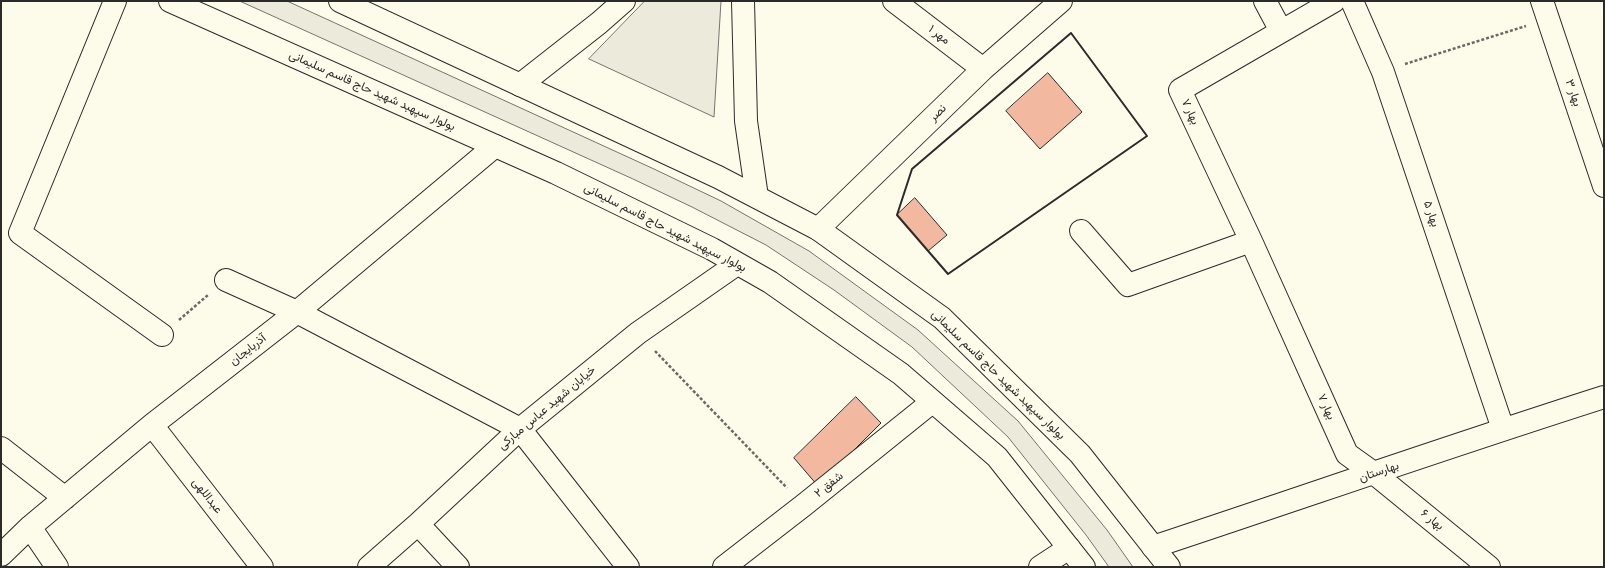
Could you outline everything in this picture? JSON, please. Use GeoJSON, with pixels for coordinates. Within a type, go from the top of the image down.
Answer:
{"type":"FeatureCollection","features":[{"type":"Feature","properties":{"kind":"street"},"geometry":{"type":"LineString","coordinates":[[115,1],[20,233],[162,335]]}},
{"type":"Feature","properties":{"kind":"street","name":"بولوار سپهبد شهید حاج قاسم سلیمانی"},"geometry":{"type":"LineString","coordinates":[[170,1],[556,173],[712,249],[770,282],[901,374],[997,457],[1084,567]]}},
{"type":"Feature","properties":{"kind":"street","name":"بولوار سپهبد شهید حاج قاسم سلیمانی"},"geometry":{"type":"LineString","coordinates":[[340,1],[718,177],[818,229],[942,318],[1080,454],[1169,567]]}},
{"type":"Feature","properties":{"kind":"street"},"geometry":{"type":"LineString","coordinates":[[520,85],[599,23],[624,1]]}},
{"type":"Feature","properties":{"kind":"street"},"geometry":{"type":"LineString","coordinates":[[743,1],[746,121],[757,197]]}},
{"type":"Feature","properties":{"kind":"street","name":"مهر ۱"},"geometry":{"type":"LineString","coordinates":[[894,1],[983,69]]}},
{"type":"Feature","properties":{"kind":"street","name":"نصر"},"geometry":{"type":"LineString","coordinates":[[818,229],[983,69],[1062,1]]}},
{"type":"Feature","properties":{"kind":"street"},"geometry":{"type":"LineString","coordinates":[[1265,1],[1281,31],[1334,1]]}},
{"type":"Feature","properties":{"kind":"street","name":"بهار ۵"},"geometry":{"type":"LineString","coordinates":[[1352,1],[1383,72],[1504,429]]}},
{"type":"Feature","properties":{"kind":"street","name":"بهار ۳"},"geometry":{"type":"LineString","coordinates":[[1545,10],[1604,186]]}},
{"type":"Feature","properties":{"kind":"street","name":"بهار ۷"},"geometry":{"type":"LineString","coordinates":[[1281,31],[1180,90],[1252,241],[1347,454],[1375,474]]}},
{"type":"Feature","properties":{"kind":"street","name":"آذربایجان"},"geometry":{"type":"LineString","coordinates":[[1,555],[30,526],[152,425],[297,312],[495,146]]}},
{"type":"Feature","properties":{"kind":"street"},"geometry":{"type":"LineString","coordinates":[[1082,231],[1128,285],[1252,241]]}},
{"type":"Feature","properties":{"kind":"street","name":"خیابان شهید عباس مبارکی"},"geometry":{"type":"LineString","coordinates":[[369,567],[418,524],[520,429],[638,333],[738,264]]}},
{"type":"Feature","properties":{"kind":"street"},"geometry":{"type":"LineString","coordinates":[[226,280],[297,312],[520,429],[628,567]]}},
{"type":"Feature","properties":{"kind":"street","name":"بهارستان"},"geometry":{"type":"LineString","coordinates":[[1153,547],[1604,397]]}},
{"type":"Feature","properties":{"kind":"street","name":"شفق ۲"},"geometry":{"type":"LineString","coordinates":[[724,567],[932,402]]}},
{"type":"Feature","properties":{"kind":"street","name":"عبداللهی"},"geometry":{"type":"LineString","coordinates":[[152,425],[262,567]]}},
{"type":"Feature","properties":{"kind":"street"},"geometry":{"type":"LineString","coordinates":[[1,448],[65,498]]}},
{"type":"Feature","properties":{"kind":"street","name":"بهار ۶"},"geometry":{"type":"LineString","coordinates":[[1375,474],[1490,567]]}},
{"type":"Feature","properties":{"kind":"street"},"geometry":{"type":"LineString","coordinates":[[418,524],[458,567]]}},
{"type":"Feature","properties":{"kind":"street"},"geometry":{"type":"LineString","coordinates":[[30,526],[57,567]]}},
{"type":"Feature","properties":{"kind":"street"},"geometry":{"type":"LineString","coordinates":[[1040,567],[1070,548]]}},
{"type":"Feature","properties":{"kind":"path"},"geometry":{"type":"LineString","coordinates":[[1383,72],[1545,10]]}},
{"type":"Feature","properties":{"kind":"path"},"geometry":{"type":"LineString","coordinates":[[162,335],[226,280]]}},
{"type":"Feature","properties":{"kind":"path"},"geometry":{"type":"LineString","coordinates":[[638,333],[804,505]]}},
{"type":"Feature","properties":{"kind":"shaded area"},"geometry":{"type":"Polygon","coordinates":[[[240,1],[287,1],[721,201],[809,251],[918,330],[1018,421],[1107,530],[1133,567],[1109,567],[1086,535],[1008,437],[912,347],[834,290],[766,245],[633,179],[240,1]]]}},
{"type":"Feature","properties":{"kind":"shaded area"},"geometry":{"type":"Polygon","coordinates":[[[645,1],[721,1],[714,117],[589,59],[645,1]]]}},
{"type":"Feature","properties":{"kind":"building"},"geometry":{"type":"Polygon","coordinates":[[[1048,73],[1082,112],[1040,149],[1006,111],[1048,73]]]}},
{"type":"Feature","properties":{"kind":"building"},"geometry":{"type":"Polygon","coordinates":[[[915,198],[947,235],[928,251],[897,215],[915,198]]]}},
{"type":"Feature","properties":{"kind":"building"},"geometry":{"type":"Polygon","coordinates":[[[856,397],[881,423],[818,486],[794,458],[856,397]]]}},
{"type":"Feature","properties":{"kind":"wall"},"geometry":{"type":"LineString","coordinates":[[1071,33],[1147,136],[948,274],[897,215],[912,169],[1071,33]]}}]}
